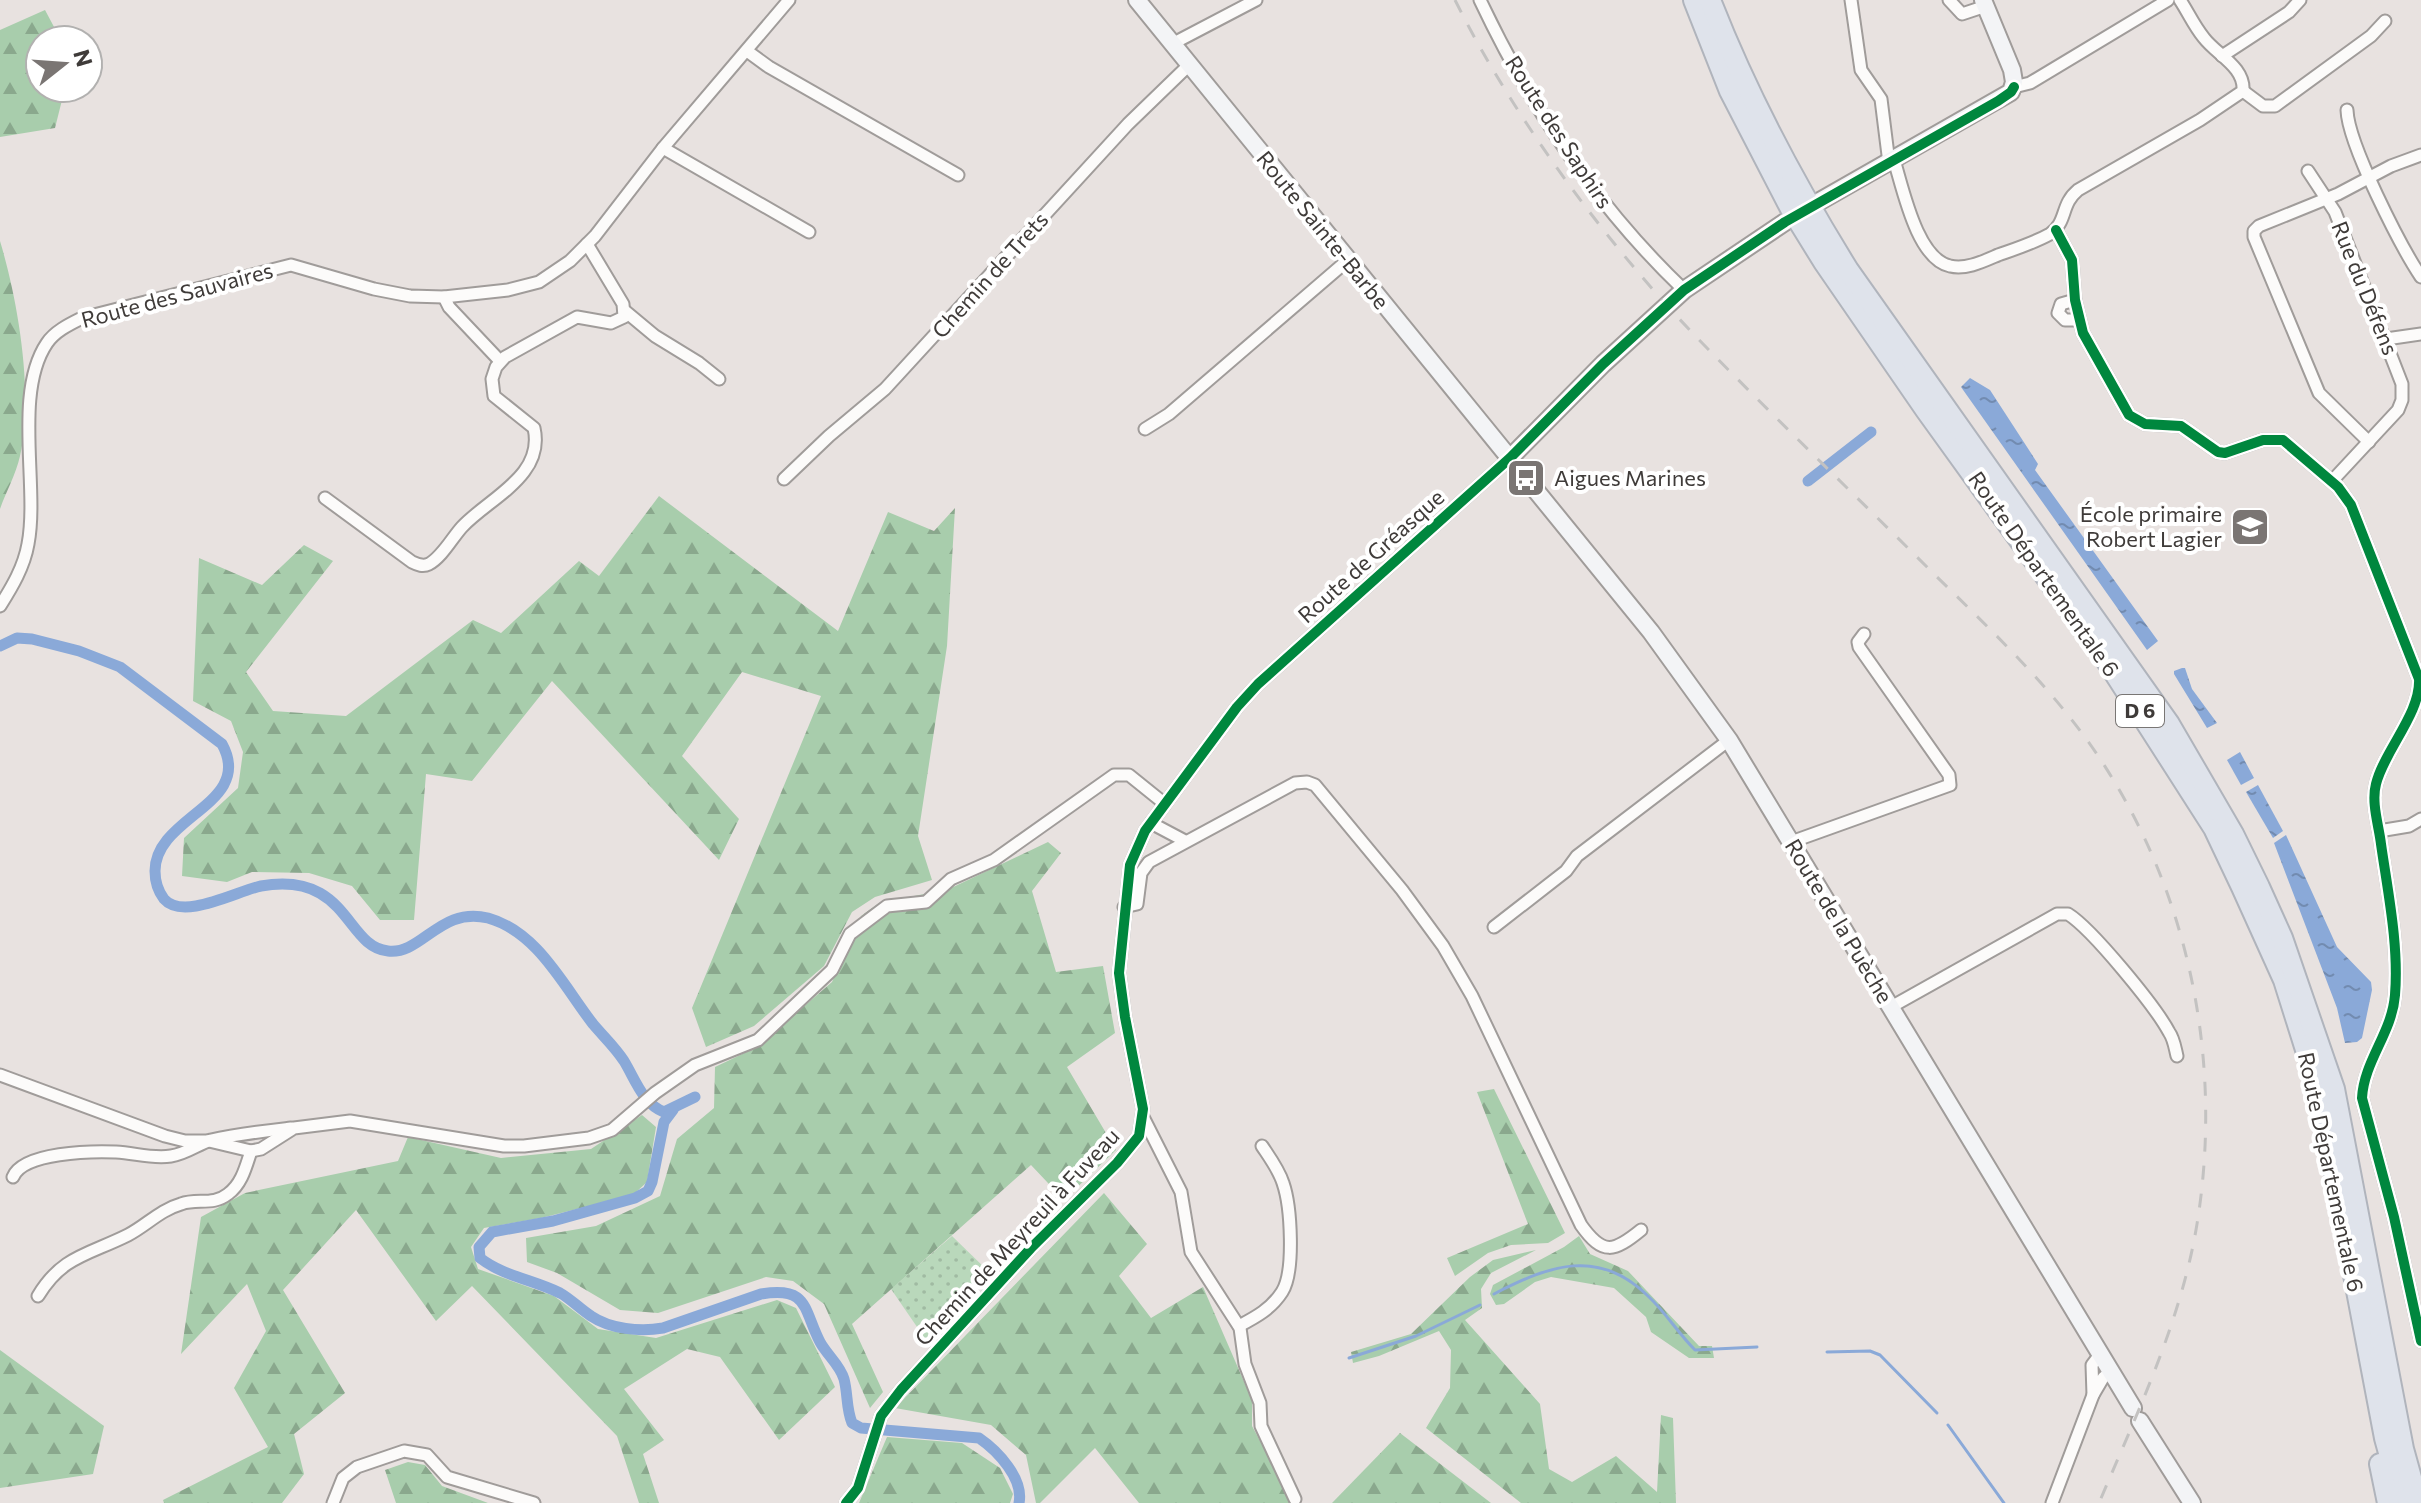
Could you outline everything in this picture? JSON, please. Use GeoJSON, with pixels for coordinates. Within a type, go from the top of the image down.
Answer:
{"type":"FeatureCollection","features":[{"type":"Feature","properties":{"kind":"highway","name":"Route Départementale 6"},"geometry":{"type":"LineString","coordinates":[[1694,0],[1725,79],[1756,144],[1824,262],[2107,661],[2214,828],[2284,980],[2319,1091],[2385,1438],[2413,1499]]}},
{"type":"Feature","properties":{"kind":"highway","name":"Route Départementale 6"},"geometry":{"type":"LineString","coordinates":[[1710,0],[1767,132],[1804,200],[1856,282],[2169,724],[2233,834],[2259,887],[2282,938],[2334,1089],[2413,1499]]}},
{"type":"Feature","properties":{"kind":"highway"},"geometry":{"type":"LineString","coordinates":[[2361,1310],[2372,1414],[2388,1503]]}},
{"type":"Feature","properties":{"kind":"main road","name":"Route Sainte-Barbe"},"geometry":{"type":"LineString","coordinates":[[1137,0],[1510,458]]}},
{"type":"Feature","properties":{"kind":"main road"},"geometry":{"type":"LineString","coordinates":[[1820,201],[1998,101],[2014,87],[2012,70],[1984,3]]}},
{"type":"Feature","properties":{"kind":"main road"},"geometry":{"type":"LineString","coordinates":[[1510,458],[1603,364],[1684,290],[1785,222]]}},
{"type":"Feature","properties":{"kind":"main road","name":"Route de la Puèche"},"geometry":{"type":"LineString","coordinates":[[1510,458],[1651,632],[1729,740],[2192,1503]]}},
{"type":"Feature","properties":{"kind":"street","name":"Route des Sauvaires"},"geometry":{"type":"LineString","coordinates":[[0,606],[17,578],[28,546],[28,446],[34,366],[49,340],[65,327],[82,318],[291,265],[410,296],[444,297],[508,290],[539,282],[570,261],[587,244],[663,148],[789,0]]}},
{"type":"Feature","properties":{"kind":"street"},"geometry":{"type":"LineString","coordinates":[[1172,44],[1256,0]]}},
{"type":"Feature","properties":{"kind":"street","name":"Route des Saphirs"},"geometry":{"type":"LineString","coordinates":[[1480,0],[1549,126],[1588,182],[1633,237],[1684,290]]}},
{"type":"Feature","properties":{"kind":"street"},"geometry":{"type":"LineString","coordinates":[[1851,0],[1861,70],[1881,99],[1891,162],[1922,241],[1930,254],[1951,267],[1970,266],[2045,237],[2056,230],[2063,219],[2067,200],[2078,190],[2200,120],[2243,91],[2244,83],[2239,72],[2204,38],[2180,0]]}},
{"type":"Feature","properties":{"kind":"street"},"geometry":{"type":"LineString","coordinates":[[1949,0],[1960,13],[1984,3]]}},
{"type":"Feature","properties":{"kind":"street"},"geometry":{"type":"LineString","coordinates":[[2014,87],[2030,83],[2168,0]]}},
{"type":"Feature","properties":{"kind":"street"},"geometry":{"type":"LineString","coordinates":[[2222,56],[2289,12],[2300,0]]}},
{"type":"Feature","properties":{"kind":"street"},"geometry":{"type":"LineString","coordinates":[[2243,91],[2263,106],[2275,106],[2371,36],[2385,21]]}},
{"type":"Feature","properties":{"kind":"street"},"geometry":{"type":"LineString","coordinates":[[747,51],[769,67],[958,175]]}},
{"type":"Feature","properties":{"kind":"street","name":"Chemin de Trets"},"geometry":{"type":"LineString","coordinates":[[784,479],[885,389],[1128,124],[1189,65]]}},
{"type":"Feature","properties":{"kind":"street"},"geometry":{"type":"LineString","coordinates":[[2347,110],[2350,128],[2370,177],[2421,277]]}},
{"type":"Feature","properties":{"kind":"street"},"geometry":{"type":"LineString","coordinates":[[663,148],[809,232]]}},
{"type":"Feature","properties":{"kind":"street"},"geometry":{"type":"LineString","coordinates":[[2369,442],[2319,393],[2253,233],[2259,226],[2421,155]]}},
{"type":"Feature","properties":{"kind":"street","name":"Rue du Défens"},"geometry":{"type":"LineString","coordinates":[[2308,171],[2335,212],[2402,384],[2402,400],[2398,410],[2332,481]]}},
{"type":"Feature","properties":{"kind":"street"},"geometry":{"type":"LineString","coordinates":[[2056,230],[2072,260],[2075,300],[2087,342],[2129,415],[2136,421],[2153,425],[2177,424],[2218,452],[2225,453],[2271,438],[2283,440],[2332,481],[2351,505],[2420,684],[2419,697],[2375,787],[2394,947],[2395,999],[2388,1026],[2368,1066],[2362,1098],[2394,1217],[2421,1341]]}},
{"type":"Feature","properties":{"kind":"street"},"geometry":{"type":"LineString","coordinates":[[587,244],[625,311],[655,336],[719,379]]}},
{"type":"Feature","properties":{"kind":"street"},"geometry":{"type":"LineString","coordinates":[[1145,429],[1169,414],[1348,260]]}},
{"type":"Feature","properties":{"kind":"street"},"geometry":{"type":"LineString","coordinates":[[444,297],[449,307],[500,361]]}},
{"type":"Feature","properties":{"kind":"street"},"geometry":{"type":"LineString","coordinates":[[2075,300],[2061,304],[2058,313],[2065,320],[2079,320]]}},
{"type":"Feature","properties":{"kind":"street"},"geometry":{"type":"LineString","coordinates":[[325,498],[412,562],[425,566],[432,562],[464,525],[518,478],[534,455],[534,428],[499,401],[491,389],[500,361],[577,317],[611,323],[624,317],[625,311]]}},
{"type":"Feature","properties":{"kind":"street"},"geometry":{"type":"LineString","coordinates":[[2386,339],[2421,334]]}},
{"type":"Feature","properties":{"kind":"street","name":"Route de Gréasque"},"geometry":{"type":"LineString","coordinates":[[1258,684],[1510,458]]}},
{"type":"Feature","properties":{"kind":"street"},"geometry":{"type":"LineString","coordinates":[[1791,842],[1950,785],[1949,775],[1859,647],[1864,634]]}},
{"type":"Feature","properties":{"kind":"street","name":"Chemin de Meyreuil à Fuveau"},"geometry":{"type":"LineString","coordinates":[[846,1503],[858,1488],[881,1416],[952,1332],[1123,1157],[1139,1136],[1143,1117],[1141,1092],[1119,973],[1130,865],[1151,823],[1237,707],[1258,684]]}},
{"type":"Feature","properties":{"kind":"street"},"geometry":{"type":"LineString","coordinates":[[1494,927],[1566,871],[1577,856],[1729,740]]}},
{"type":"Feature","properties":{"kind":"street"},"geometry":{"type":"LineString","coordinates":[[0,1075],[185,1141],[209,1141],[350,1121],[504,1146],[589,1138],[612,1130],[695,1065],[758,1040],[832,970],[850,934],[887,906],[926,902],[951,879],[994,860],[1114,775],[1129,775],[1165,804]]}},
{"type":"Feature","properties":{"kind":"street"},"geometry":{"type":"LineString","coordinates":[[1124,907],[1137,904],[1141,873],[1146,865],[1295,783],[1315,785],[1402,890],[1443,946],[1472,996],[1581,1225],[1591,1239],[1601,1246],[1617,1248],[1641,1230]]}},
{"type":"Feature","properties":{"kind":"street"},"geometry":{"type":"LineString","coordinates":[[2379,831],[2409,826],[2421,819]]}},
{"type":"Feature","properties":{"kind":"street"},"geometry":{"type":"LineString","coordinates":[[1151,823],[1185,841]]}},
{"type":"Feature","properties":{"kind":"street"},"geometry":{"type":"LineString","coordinates":[[1891,1007],[2057,914],[2068,914],[2111,957],[2161,1020],[2170,1033],[2177,1056]]}},
{"type":"Feature","properties":{"kind":"street"},"geometry":{"type":"LineString","coordinates":[[1143,1117],[1181,1192],[1191,1252],[1239,1326],[1245,1364],[1260,1403],[1261,1426],[1295,1499]]}},
{"type":"Feature","properties":{"kind":"street"},"geometry":{"type":"LineString","coordinates":[[13,1177],[16,1169],[33,1160],[101,1152],[176,1156],[209,1141],[251,1151],[261,1149],[294,1128]]}},
{"type":"Feature","properties":{"kind":"street"},"geometry":{"type":"LineString","coordinates":[[1239,1326],[1265,1311],[1276,1300],[1288,1281],[1290,1271],[1286,1192],[1278,1171],[1262,1146]]}},
{"type":"Feature","properties":{"kind":"street"},"geometry":{"type":"LineString","coordinates":[[38,1296],[52,1273],[130,1234],[166,1209],[187,1202],[219,1200],[231,1193],[241,1179],[251,1151]]}},
{"type":"Feature","properties":{"kind":"street"},"geometry":{"type":"LineString","coordinates":[[2093,1395],[2092,1365],[2101,1353]]}},
{"type":"Feature","properties":{"kind":"street"},"geometry":{"type":"LineString","coordinates":[[2052,1503],[2093,1395],[2111,1371]]}},
{"type":"Feature","properties":{"kind":"street"},"geometry":{"type":"LineString","coordinates":[[333,1503],[343,1478],[357,1467],[404,1451],[427,1455],[447,1477],[534,1503]]}},
{"type":"Feature","properties":{"kind":"green space"},"geometry":{"type":"Polygon","coordinates":[[[45,10],[52,24],[24,24],[24,104],[61,104],[55,128],[0,137],[0,30],[45,10]]]}},
{"type":"Feature","properties":{"kind":"green space"},"geometry":{"type":"Polygon","coordinates":[[[0,241],[18,319],[25,405],[20,456],[0,509],[0,241]]]}},
{"type":"Feature","properties":{"kind":"green space"},"geometry":{"type":"Polygon","coordinates":[[[659,496],[838,631],[888,512],[934,531],[955,508],[947,646],[918,836],[932,880],[875,897],[852,912],[824,966],[754,1026],[706,1047],[692,1008],[821,696],[742,672],[682,756],[739,819],[719,860],[552,681],[472,781],[426,774],[414,920],[380,920],[352,886],[309,873],[252,872],[227,882],[182,876],[184,838],[238,788],[243,752],[231,721],[193,701],[199,558],[262,585],[304,545],[333,561],[246,672],[273,711],[346,716],[473,620],[501,633],[579,561],[599,576],[659,496]]]}},
{"type":"Feature","properties":{"kind":"green space"},"geometry":{"type":"Polygon","coordinates":[[[1048,842],[1061,853],[1032,891],[1056,972],[1103,966],[1115,1033],[1067,1067],[1116,1150],[1064,1200],[1031,1165],[852,1324],[883,1392],[870,1408],[824,1304],[793,1281],[766,1277],[658,1313],[620,1310],[557,1273],[527,1262],[526,1238],[596,1226],[660,1196],[677,1139],[714,1108],[715,1067],[757,1047],[832,982],[861,916],[879,903],[949,889],[1048,842]]]}},
{"type":"Feature","properties":{"kind":"green space"},"geometry":{"type":"Polygon","coordinates":[[[1494,1089],[1565,1233],[1548,1243],[1511,1245],[1488,1253],[1455,1276],[1447,1258],[1528,1224],[1477,1092],[1494,1089]]]}},
{"type":"Feature","properties":{"kind":"green space"},"geometry":{"type":"Polygon","coordinates":[[[642,1115],[656,1127],[647,1182],[633,1195],[541,1218],[484,1228],[471,1247],[478,1269],[554,1296],[598,1329],[656,1338],[777,1300],[796,1308],[835,1387],[779,1440],[720,1357],[687,1349],[624,1389],[664,1440],[643,1454],[659,1503],[639,1503],[617,1436],[472,1286],[436,1321],[356,1210],[283,1290],[345,1393],[294,1434],[304,1474],[282,1503],[164,1503],[163,1500],[268,1447],[234,1388],[266,1331],[247,1284],[181,1354],[201,1217],[245,1193],[398,1161],[408,1137],[501,1158],[591,1149],[642,1115]]]}},
{"type":"Feature","properties":{"kind":"green space"},"geometry":{"type":"Polygon","coordinates":[[[1104,1193],[1147,1244],[1119,1276],[1151,1318],[1203,1287],[1252,1400],[1252,1426],[1294,1503],[1139,1503],[1095,1448],[1040,1503],[1036,1503],[1026,1455],[991,1425],[895,1408],[1104,1193]]]}},
{"type":"Feature","properties":{"kind":"green space"},"geometry":{"type":"Polygon","coordinates":[[[952,1236],[990,1273],[928,1343],[891,1289],[952,1236]]]}},
{"type":"Feature","properties":{"kind":"green space"},"geometry":{"type":"Polygon","coordinates":[[[1579,1236],[1590,1254],[1628,1271],[1699,1346],[1712,1346],[1714,1358],[1689,1358],[1651,1332],[1646,1317],[1614,1288],[1551,1277],[1535,1282],[1504,1304],[1496,1305],[1490,1294],[1493,1285],[1579,1236]]]}},
{"type":"Feature","properties":{"kind":"green space"},"geometry":{"type":"Polygon","coordinates":[[[1536,1250],[1491,1273],[1481,1289],[1482,1308],[1465,1320],[1540,1404],[1549,1469],[1572,1482],[1616,1456],[1657,1492],[1661,1415],[1673,1418],[1676,1503],[1521,1503],[1426,1428],[1450,1388],[1451,1350],[1439,1331],[1379,1356],[1353,1363],[1351,1352],[1411,1334],[1470,1277],[1493,1260],[1536,1250]]]}},
{"type":"Feature","properties":{"kind":"green space"},"geometry":{"type":"Polygon","coordinates":[[[0,1350],[104,1426],[93,1474],[0,1488],[0,1350]]]}},
{"type":"Feature","properties":{"kind":"green space"},"geometry":{"type":"Polygon","coordinates":[[[1400,1433],[1491,1503],[1332,1503],[1400,1433]]]}},
{"type":"Feature","properties":{"kind":"green space"},"geometry":{"type":"Polygon","coordinates":[[[887,1437],[962,1443],[1000,1468],[1013,1494],[1010,1503],[859,1503],[887,1437]]]}},
{"type":"Feature","properties":{"kind":"green space"},"geometry":{"type":"Polygon","coordinates":[[[408,1462],[425,1465],[442,1486],[488,1503],[396,1503],[385,1470],[408,1462]]]}},
{"type":"Feature","properties":{"kind":"water"},"geometry":{"type":"Polygon","coordinates":[[[1970,378],[1990,390],[2038,464],[2035,470],[2158,641],[2147,650],[1961,387],[1970,378]]]}},
{"type":"Feature","properties":{"kind":"water"},"geometry":{"type":"Polygon","coordinates":[[[2185,668],[2192,689],[2217,723],[2207,728],[2174,674],[2185,668]]]}},
{"type":"Feature","properties":{"kind":"water"},"geometry":{"type":"Polygon","coordinates":[[[2240,752],[2254,778],[2241,785],[2227,760],[2240,752]]]}},
{"type":"Feature","properties":{"kind":"water"},"geometry":{"type":"Polygon","coordinates":[[[2258,785],[2283,831],[2273,838],[2246,792],[2258,785]]]}},
{"type":"Feature","properties":{"kind":"water"},"geometry":{"type":"Polygon","coordinates":[[[2286,835],[2337,947],[2371,982],[2362,1038],[2357,1042],[2345,1043],[2337,1008],[2274,843],[2286,835]]]}},
{"type":"Feature","properties":{"kind":"waterway"},"geometry":{"type":"LineString","coordinates":[[1808,481],[1871,432]]}},
{"type":"Feature","properties":{"kind":"waterway"},"geometry":{"type":"LineString","coordinates":[[0,646],[17,638],[32,639],[79,651],[120,667],[222,744],[229,764],[225,781],[215,796],[170,836],[159,852],[156,882],[164,899],[173,905],[197,906],[261,886],[290,884],[312,889],[329,899],[362,937],[388,951],[411,946],[457,919],[471,916],[488,918],[506,925],[536,948],[620,1056],[650,1103],[664,1112],[695,1097]]}},
{"type":"Feature","properties":{"kind":"waterway"},"geometry":{"type":"LineString","coordinates":[[673,1110],[664,1122],[648,1191],[635,1198],[553,1221],[492,1232],[479,1247],[480,1258],[499,1269],[560,1293],[607,1324],[626,1328],[663,1328],[761,1294],[788,1293],[807,1310],[820,1342],[842,1374],[852,1423],[861,1428],[979,1438],[994,1450],[1014,1475],[1019,1503]]}},
{"type":"Feature","properties":{"kind":"waterway"},"geometry":{"type":"LineString","coordinates":[[1494,1294],[1554,1269],[1593,1266],[1612,1271],[1630,1281],[1655,1303],[1695,1350],[1757,1347]]}},
{"type":"Feature","properties":{"kind":"waterway"},"geometry":{"type":"LineString","coordinates":[[1349,1358],[1416,1336],[1480,1305]]}},
{"type":"Feature","properties":{"kind":"waterway"},"geometry":{"type":"LineString","coordinates":[[1827,1352],[1870,1351],[1880,1355],[1937,1413]]}},
{"type":"Feature","properties":{"kind":"waterway"},"geometry":{"type":"LineString","coordinates":[[1948,1425],[2004,1503]]}},
{"type":"Feature","properties":{"kind":"railway"},"geometry":{"type":"LineString","coordinates":[[1455,0],[1506,92],[1601,227],[1706,347],[2037,679],[2092,747],[2125,800],[2153,856],[2175,915],[2191,975],[2201,1037],[2205,1099],[2204,1162],[2190,1260],[2169,1332],[2099,1503]]}},
{"type":"Feature","properties":{"kind":"cycle path"},"geometry":{"type":"LineString","coordinates":[[846,1503],[858,1488],[881,1416],[901,1390],[1031,1248],[1117,1163],[1139,1136],[1143,1109],[1119,973],[1130,865],[1145,831],[1237,707],[1258,684],[1510,458],[1603,364],[1684,290],[1785,222],[1998,101],[2014,87]]}},
{"type":"Feature","properties":{"kind":"cycle path"},"geometry":{"type":"LineString","coordinates":[[2056,230],[2072,260],[2075,300],[2083,333],[2129,415],[2145,424],[2181,426],[2218,452],[2225,453],[2263,440],[2283,440],[2338,487],[2351,505],[2419,679],[2414,705],[2380,771],[2375,791],[2396,976],[2393,1009],[2368,1072],[2362,1098],[2394,1217],[2421,1341]]}},
{"type":"Feature","properties":{"kind":"place","name":"Aigues Marines"},"geometry":{"type":"Point","coordinates":[1526,478]}},
{"type":"Feature","properties":{"kind":"place","name":"École primaire Robert Lagier"},"geometry":{"type":"Point","coordinates":[2250,527]}}]}
